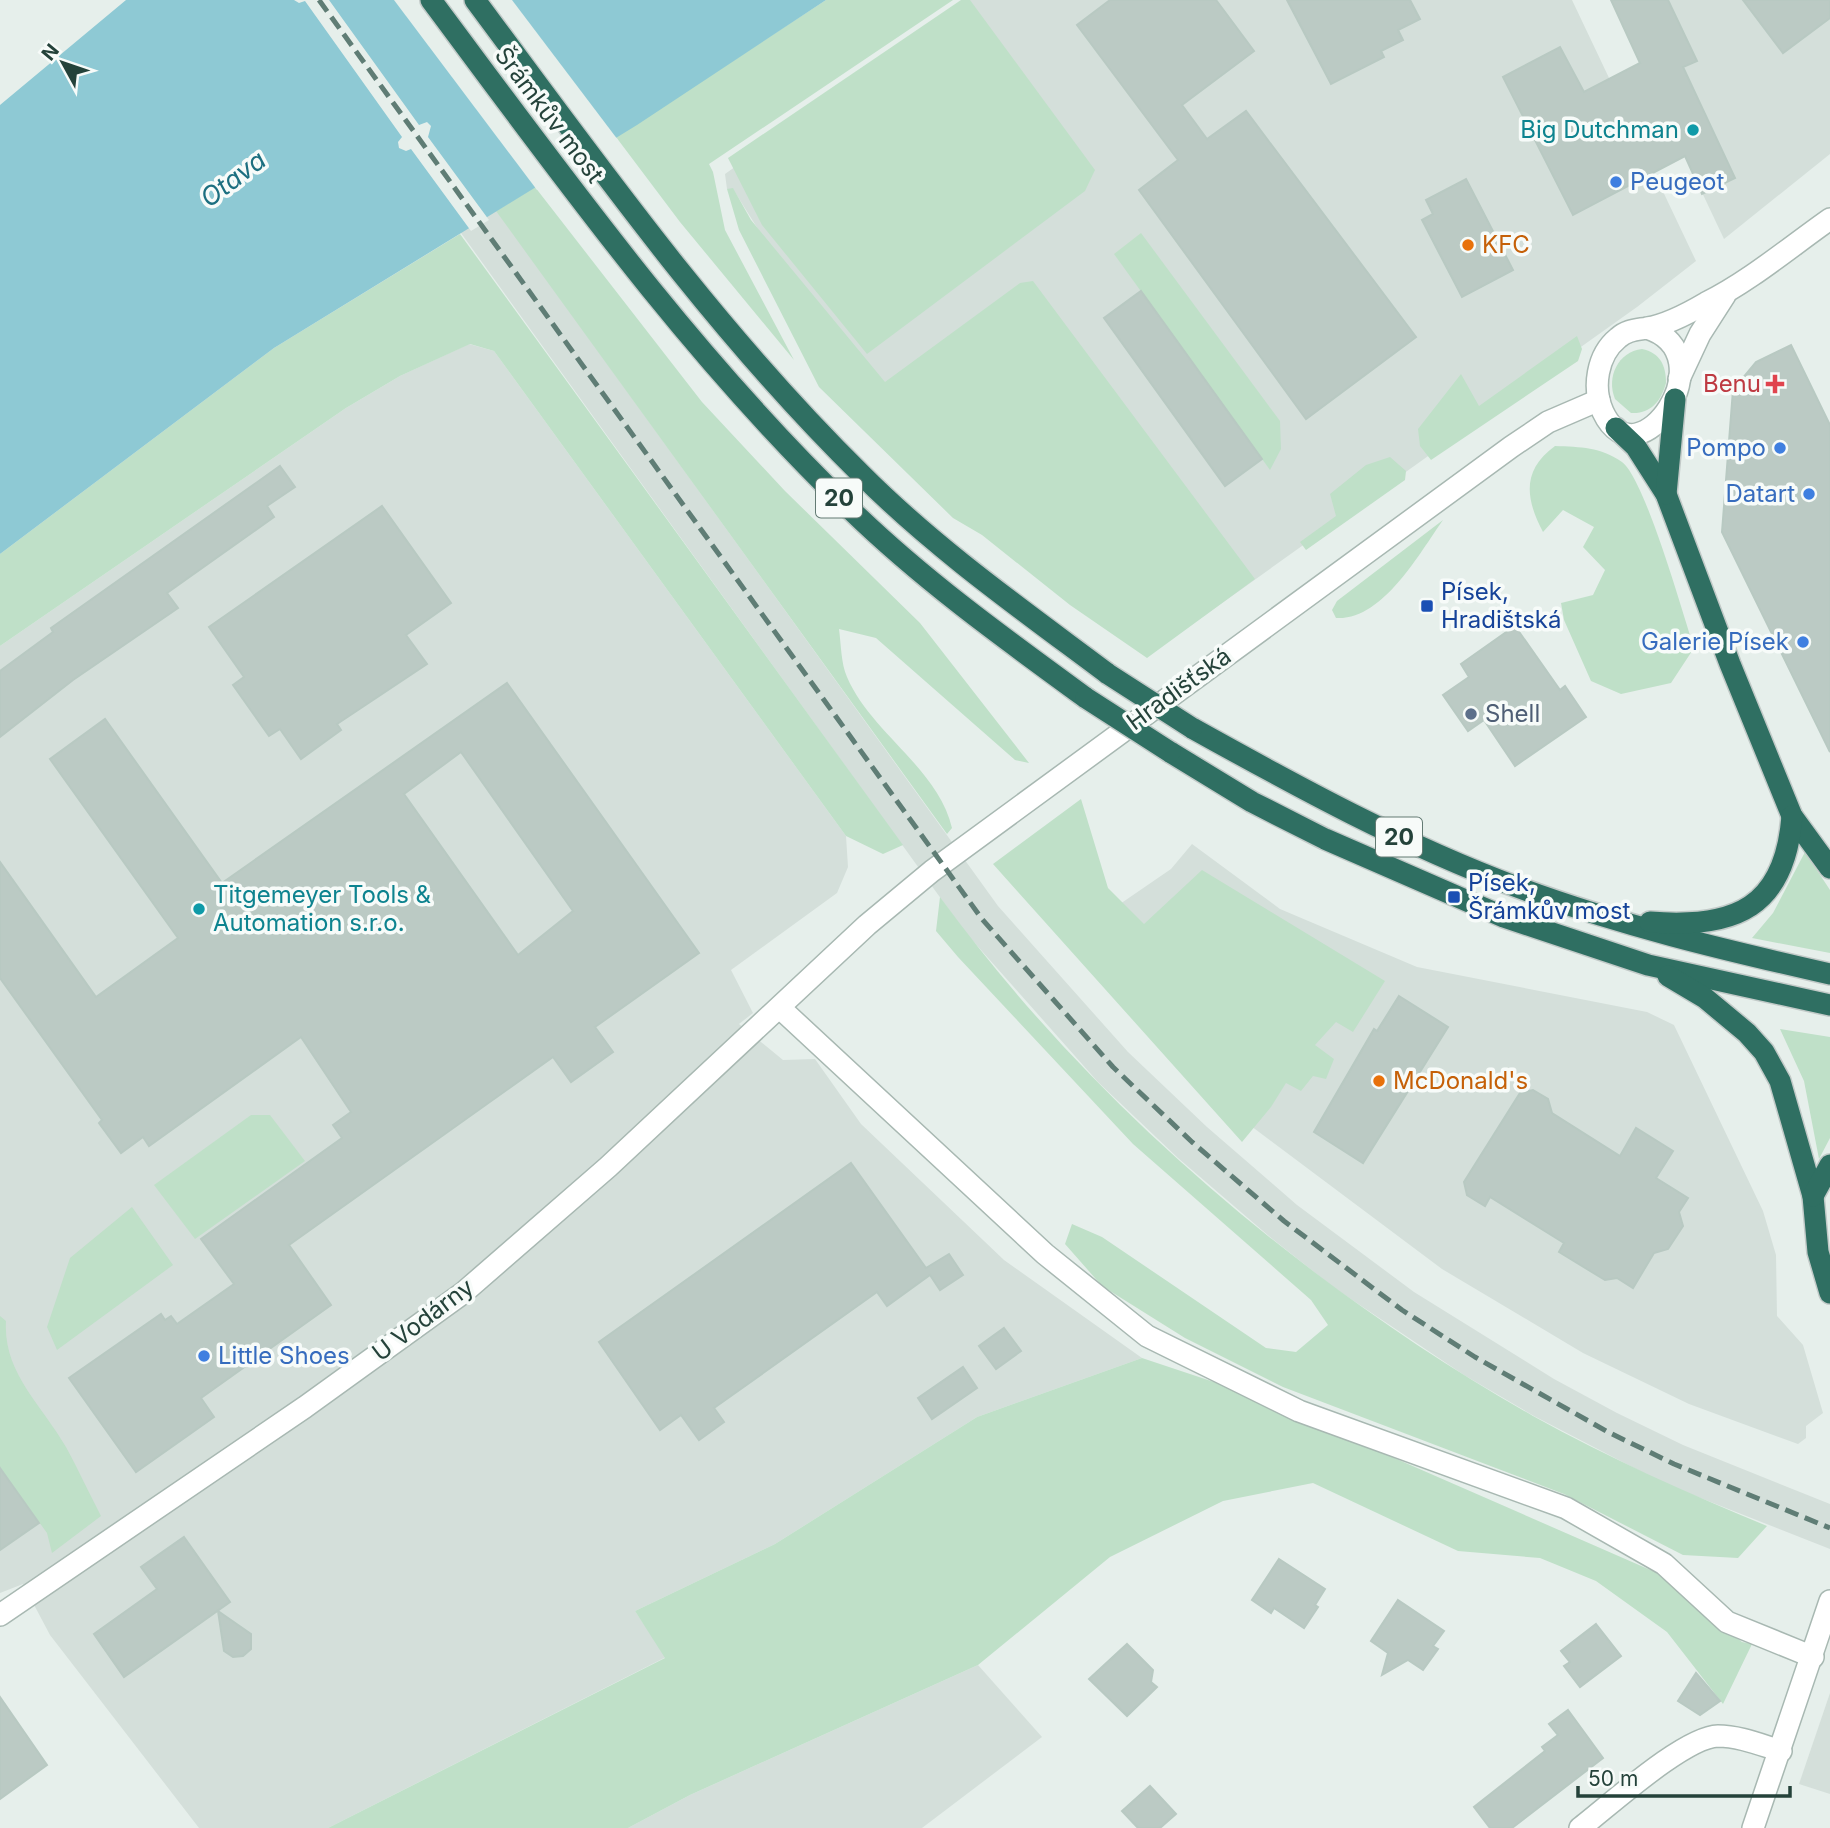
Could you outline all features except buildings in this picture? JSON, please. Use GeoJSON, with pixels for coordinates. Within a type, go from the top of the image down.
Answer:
{"type":"FeatureCollection","features":[{"type":"Feature","properties":{"kind":"highway","name":"Šrámkův most"},"geometry":{"type":"LineString","coordinates":[[431,0],[626,262],[750,405],[851,511],[964,608],[1086,698],[1252,802],[1325,839],[1454,897],[1648,965]]}},
{"type":"Feature","properties":{"kind":"highway","name":"Šrámkův most"},"geometry":{"type":"LineString","coordinates":[[475,0],[653,238],[754,362],[863,476],[976,575],[1108,674],[1192,728],[1290,783],[1392,834],[1519,888],[1617,920]]}},
{"type":"Feature","properties":{"kind":"highway"},"geometry":{"type":"LineString","coordinates":[[1666,494],[1677,389]]}},
{"type":"Feature","properties":{"kind":"highway"},"geometry":{"type":"LineString","coordinates":[[1616,428],[1636,447],[1666,494],[1701,590],[1792,816],[1830,868]]}},
{"type":"Feature","properties":{"kind":"highway"},"geometry":{"type":"LineString","coordinates":[[1617,920],[1694,922],[1730,916],[1752,907],[1780,875],[1790,848],[1792,816]]}},
{"type":"Feature","properties":{"kind":"highway","name":"20"},"geometry":{"type":"LineString","coordinates":[[1617,920],[1707,946],[1830,974]]}},
{"type":"Feature","properties":{"kind":"highway"},"geometry":{"type":"LineString","coordinates":[[1648,965],[1705,998],[1747,1032],[1764,1052],[1780,1081],[1813,1196],[1818,1252],[1830,1293]]}},
{"type":"Feature","properties":{"kind":"highway","name":"20"},"geometry":{"type":"LineString","coordinates":[[1648,965],[1830,1005]]}},
{"type":"Feature","properties":{"kind":"highway"},"geometry":{"type":"LineString","coordinates":[[1813,1196],[1830,1165]]}},
{"type":"Feature","properties":{"kind":"street"},"geometry":{"type":"LineString","coordinates":[[1728,292],[1700,334],[1664,418],[1651,429],[1635,434],[1616,428],[1607,418],[1599,400],[1598,374],[1607,350],[1623,334],[1689,312],[1728,292],[1830,219]]}},
{"type":"Feature","properties":{"kind":"street"},"geometry":{"type":"LineString","coordinates":[[1647,328],[1660,334],[1669,343],[1676,357],[1677,389]]}},
{"type":"Feature","properties":{"kind":"street","name":"Hradišťská"},"geometry":{"type":"LineString","coordinates":[[780,1008],[910,889],[1065,772],[1519,441],[1562,414],[1599,400]]}},
{"type":"Feature","properties":{"kind":"street"},"geometry":{"type":"LineString","coordinates":[[780,1008],[1045,1254],[1147,1336],[1298,1411],[1566,1508],[1664,1564],[1727,1622],[1813,1657]]}},
{"type":"Feature","properties":{"kind":"street","name":"U Vodárny"},"geometry":{"type":"LineString","coordinates":[[0,1615],[305,1407],[463,1293],[608,1167],[780,1008]]}},
{"type":"Feature","properties":{"kind":"street"},"geometry":{"type":"LineString","coordinates":[[1753,1828],[1830,1601]]}},
{"type":"Feature","properties":{"kind":"street"},"geometry":{"type":"LineString","coordinates":[[1580,1828],[1674,1755],[1698,1741],[1716,1736],[1732,1737],[1781,1751]]}},
{"type":"Feature","properties":{"kind":"shaded area"},"geometry":{"type":"Polygon","coordinates":[[[293,0],[345,0],[998,906],[1128,1052],[1207,1127],[1297,1205],[1414,1292],[1554,1379],[1617,1413],[1683,1445],[1830,1504],[1830,1549],[1665,1484],[1534,1416],[1464,1375],[1333,1287],[1270,1237],[1178,1158],[1098,1082],[965,932],[293,0]]]}},
{"type":"Feature","properties":{"kind":"shaded area"},"geometry":{"type":"Polygon","coordinates":[[[970,0],[1572,0],[1696,261],[1637,307],[1152,653],[933,440],[766,242],[733,189],[727,189],[725,174],[970,0]]]}},
{"type":"Feature","properties":{"kind":"shaded area"},"geometry":{"type":"Polygon","coordinates":[[[1611,0],[1830,0],[1830,154],[1724,239],[1611,0]]]}},
{"type":"Feature","properties":{"kind":"shaded area"},"geometry":{"type":"Polygon","coordinates":[[[469,344],[494,351],[846,836],[848,867],[837,893],[731,970],[753,1013],[739,1024],[783,1060],[815,1059],[861,1124],[1004,1260],[1142,1358],[977,1417],[775,1544],[635,1611],[666,1657],[328,1828],[199,1828],[50,1635],[23,1584],[0,1593],[0,646],[346,408],[400,376],[469,344]]]}},
{"type":"Feature","properties":{"kind":"shaded area"},"geometry":{"type":"Polygon","coordinates":[[[1192,844],[1280,909],[1417,967],[1647,1012],[1674,1025],[1763,1211],[1776,1255],[1777,1316],[1803,1345],[1823,1413],[1806,1426],[1806,1438],[1798,1444],[1689,1404],[1583,1353],[1442,1269],[1247,1123],[1085,928],[1171,869],[1192,844]]]}},
{"type":"Feature","properties":{"kind":"shaded area"},"geometry":{"type":"Polygon","coordinates":[[[978,1665],[1042,1737],[922,1828],[628,1828],[690,1795],[978,1665]]]}},
{"type":"Feature","properties":{"kind":"shaded area"},"geometry":{"type":"Polygon","coordinates":[[[1830,1693],[1830,1794],[1799,1784],[1830,1693]]]}},
{"type":"Feature","properties":{"kind":"green space"},"geometry":{"type":"Polygon","coordinates":[[[826,0],[953,0],[709,164],[725,230],[794,360],[680,222],[616,137],[826,0]]]}},
{"type":"Feature","properties":{"kind":"green space"},"geometry":{"type":"Polygon","coordinates":[[[961,0],[970,0],[1095,170],[1085,191],[867,354],[762,225],[728,158],[961,0]]]}},
{"type":"Feature","properties":{"kind":"green space"},"geometry":{"type":"Polygon","coordinates":[[[535,187],[702,402],[785,491],[920,623],[1029,763],[1015,760],[876,638],[839,629],[842,660],[847,677],[872,716],[933,787],[952,828],[947,834],[496,211],[535,187]]]}},
{"type":"Feature","properties":{"kind":"green space"},"geometry":{"type":"Polygon","coordinates":[[[733,188],[751,220],[885,382],[1020,283],[1033,281],[1255,579],[1147,658],[1070,605],[982,535],[953,518],[819,387],[739,230],[727,189],[733,188]]]}},
{"type":"Feature","properties":{"kind":"green space"},"geometry":{"type":"Polygon","coordinates":[[[1141,233],[1280,421],[1281,449],[1270,470],[1114,254],[1141,233]]]}},
{"type":"Feature","properties":{"kind":"green space"},"geometry":{"type":"Polygon","coordinates":[[[460,234],[903,845],[883,854],[846,836],[494,351],[470,344],[400,376],[346,408],[0,646],[0,554],[274,348],[460,234]]]}},
{"type":"Feature","properties":{"kind":"green space"},"geometry":{"type":"Polygon","coordinates":[[[1577,336],[1582,349],[1578,361],[1431,460],[1420,446],[1418,429],[1461,374],[1479,406],[1577,336]]]}},
{"type":"Feature","properties":{"kind":"green space"},"geometry":{"type":"Polygon","coordinates":[[[1642,349],[1653,353],[1661,361],[1666,383],[1650,409],[1631,413],[1615,399],[1613,374],[1626,355],[1642,349]]]}},
{"type":"Feature","properties":{"kind":"green space"},"geometry":{"type":"Polygon","coordinates":[[[1555,446],[1590,449],[1614,457],[1631,473],[1641,493],[1694,648],[1671,683],[1621,694],[1591,681],[1564,620],[1561,603],[1593,595],[1605,570],[1583,547],[1594,527],[1563,510],[1543,532],[1530,496],[1532,475],[1537,465],[1555,446]]]}},
{"type":"Feature","properties":{"kind":"green space"},"geometry":{"type":"Polygon","coordinates":[[[1390,457],[1406,471],[1405,480],[1306,550],[1300,542],[1336,516],[1330,494],[1366,465],[1390,457]]]}},
{"type":"Feature","properties":{"kind":"green space"},"geometry":{"type":"Polygon","coordinates":[[[1443,520],[1411,567],[1384,597],[1369,609],[1353,616],[1336,618],[1332,610],[1337,601],[1443,520]]]}},
{"type":"Feature","properties":{"kind":"green space"},"geometry":{"type":"Polygon","coordinates":[[[1081,799],[1108,888],[1144,924],[1202,870],[1385,981],[1353,1032],[1336,1022],[1315,1045],[1334,1059],[1326,1079],[1313,1076],[1301,1091],[1286,1083],[1271,1107],[1242,1142],[993,864],[1081,799]]]}},
{"type":"Feature","properties":{"kind":"green space"},"geometry":{"type":"Polygon","coordinates":[[[1805,852],[1830,890],[1830,953],[1752,938],[1773,913],[1805,852]]]}},
{"type":"Feature","properties":{"kind":"green space"},"geometry":{"type":"Polygon","coordinates":[[[940,897],[1000,974],[1066,1049],[1136,1120],[1210,1187],[1287,1251],[1449,1366],[1533,1416],[1648,1474],[1767,1526],[1738,1558],[1683,1555],[1564,1494],[1283,1387],[1185,1338],[1102,1286],[1065,1244],[1072,1224],[1102,1237],[1266,1348],[1296,1352],[1328,1325],[1311,1300],[1133,1144],[958,957],[936,931],[940,897]]]}},
{"type":"Feature","properties":{"kind":"green space"},"geometry":{"type":"Polygon","coordinates":[[[1780,1029],[1830,1037],[1830,1138],[1819,1159],[1804,1081],[1780,1029]]]}},
{"type":"Feature","properties":{"kind":"green space"},"geometry":{"type":"Polygon","coordinates":[[[251,1115],[270,1115],[305,1161],[195,1239],[154,1185],[251,1115]]]}},
{"type":"Feature","properties":{"kind":"green space"},"geometry":{"type":"Polygon","coordinates":[[[132,1207],[173,1265],[57,1350],[47,1327],[70,1258],[132,1207]]]}},
{"type":"Feature","properties":{"kind":"green space"},"geometry":{"type":"Polygon","coordinates":[[[0,1316],[6,1321],[7,1340],[17,1373],[66,1447],[101,1516],[52,1553],[47,1533],[0,1468],[0,1316]]]}},
{"type":"Feature","properties":{"kind":"green space"},"geometry":{"type":"Polygon","coordinates":[[[1142,1358],[1241,1391],[1655,1572],[1742,1642],[1752,1644],[1723,1704],[1667,1632],[1596,1581],[1540,1558],[1458,1551],[1313,1483],[1223,1501],[1110,1557],[978,1665],[690,1795],[628,1828],[328,1828],[665,1658],[635,1611],[775,1544],[977,1417],[1142,1358]]]}},
{"type":"Feature","properties":{"kind":"water","name":"Otava"},"geometry":{"type":"Polygon","coordinates":[[[126,0],[826,0],[637,125],[274,348],[0,554],[0,105],[126,0]]]}},
{"type":"Feature","properties":{"kind":"pier"},"geometry":{"type":"Polygon","coordinates":[[[294,0],[329,0],[419,125],[427,122],[431,126],[428,137],[489,220],[471,231],[411,149],[406,151],[399,148],[398,142],[402,137],[305,1],[299,3],[294,0]]]}},
{"type":"Feature","properties":{"kind":"pier"},"geometry":{"type":"Polygon","coordinates":[[[394,0],[512,0],[618,140],[537,190],[394,0]]]}},
{"type":"Feature","properties":{"kind":"railway"},"geometry":{"type":"LineString","coordinates":[[319,0],[982,919],[1113,1067],[1192,1142],[1284,1221],[1402,1310],[1475,1357],[1608,1432],[1674,1464],[1830,1528]]}},
{"type":"Feature","properties":{"kind":"place","name":"Big Dutchman"},"geometry":{"type":"Point","coordinates":[1693,130]}},
{"type":"Feature","properties":{"kind":"place","name":"Peugeot"},"geometry":{"type":"Point","coordinates":[1616,182]}},
{"type":"Feature","properties":{"kind":"place","name":"KFC"},"geometry":{"type":"Point","coordinates":[1468,245]}},
{"type":"Feature","properties":{"kind":"place","name":"Benu"},"geometry":{"type":"Point","coordinates":[1775,384]}},
{"type":"Feature","properties":{"kind":"place","name":"Pompo"},"geometry":{"type":"Point","coordinates":[1780,448]}},
{"type":"Feature","properties":{"kind":"place","name":"Datart"},"geometry":{"type":"Point","coordinates":[1809,494]}},
{"type":"Feature","properties":{"kind":"place","name":"Písek, Hradištská"},"geometry":{"type":"Point","coordinates":[1427,606]}},
{"type":"Feature","properties":{"kind":"place","name":"Galerie Písek"},"geometry":{"type":"Point","coordinates":[1803,642]}},
{"type":"Feature","properties":{"kind":"place","name":"Shell"},"geometry":{"type":"Point","coordinates":[1471,714]}},
{"type":"Feature","properties":{"kind":"place","name":"Písek, Šrámkův most"},"geometry":{"type":"Point","coordinates":[1454,897]}},
{"type":"Feature","properties":{"kind":"place","name":"Titgemeyer Tools & Automation s.r.o."},"geometry":{"type":"Point","coordinates":[199,909]}},
{"type":"Feature","properties":{"kind":"place","name":"McDonald's"},"geometry":{"type":"Point","coordinates":[1379,1081]}},
{"type":"Feature","properties":{"kind":"place","name":"Little Shoes"},"geometry":{"type":"Point","coordinates":[204,1356]}}]}
